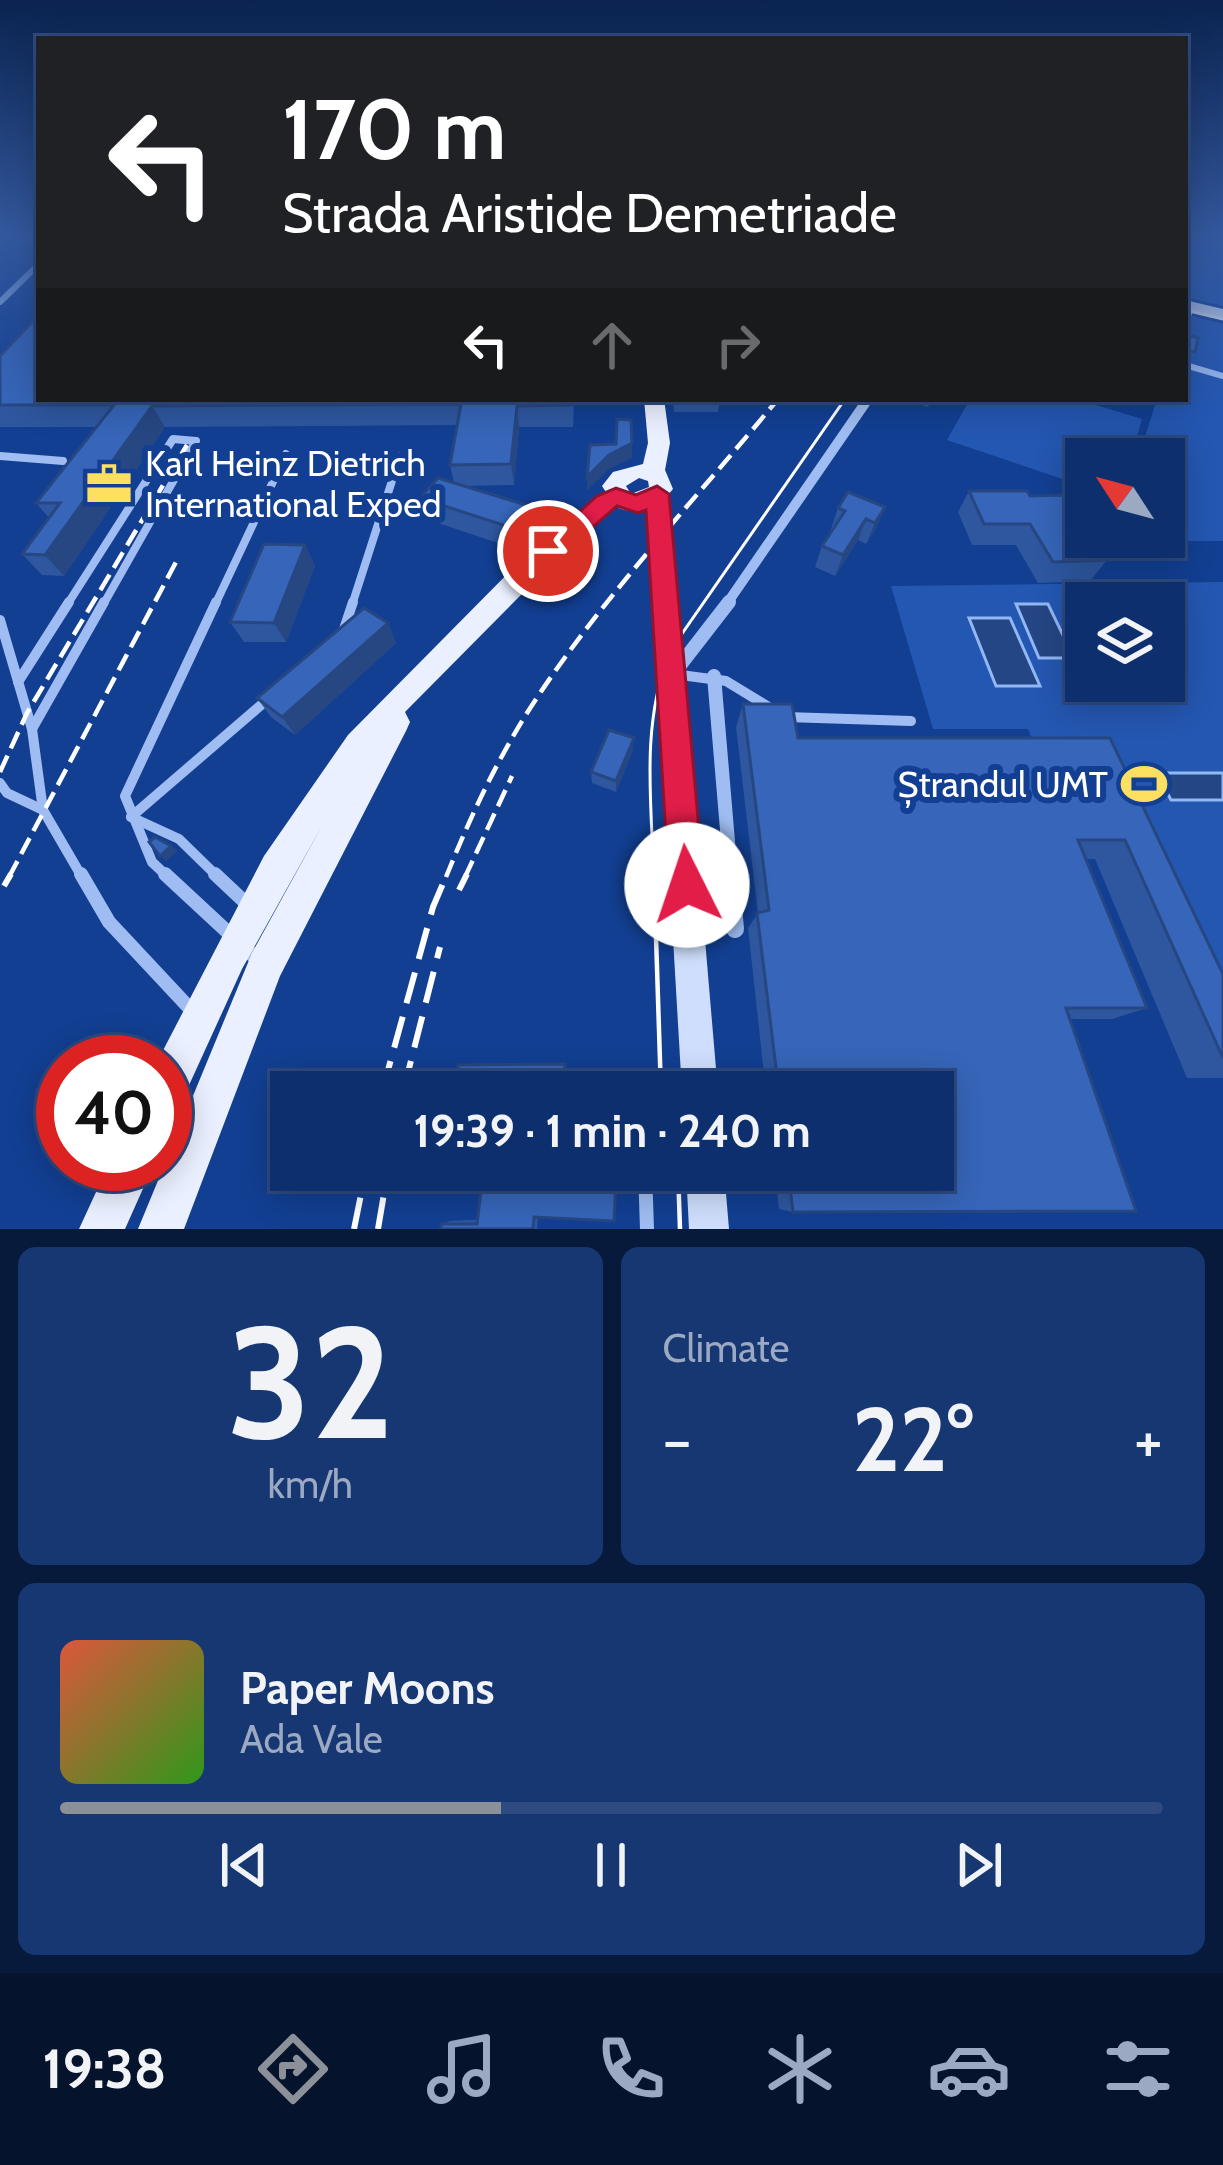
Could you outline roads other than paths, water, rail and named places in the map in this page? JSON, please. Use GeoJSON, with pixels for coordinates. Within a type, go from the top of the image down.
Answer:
{"type":"FeatureCollection","features":[{"type":"Feature","properties":{"kind":"main road"},"geometry":{"type":"LineString","coordinates":[[1188,311],[1223,314]]}},
{"type":"Feature","properties":{"kind":"main road"},"geometry":{"type":"LineString","coordinates":[[190,1035],[198,1017],[259,938],[414,688],[596,508],[645,498],[659,442],[654,402]]}},
{"type":"Feature","properties":{"kind":"main road"},"geometry":{"type":"LineString","coordinates":[[161,1229],[233,1038],[259,938]]}},
{"type":"Feature","properties":{"kind":"main road"},"geometry":{"type":"LineString","coordinates":[[102,1229],[120,1191]]}},
{"type":"Feature","properties":{"kind":"street"},"geometry":{"type":"LineString","coordinates":[[673,674],[751,573],[866,402]]}},
{"type":"Feature","properties":{"kind":"street"},"geometry":{"type":"LineString","coordinates":[[645,498],[673,674],[699,1071]]}},
{"type":"Feature","properties":{"kind":"street"},"geometry":{"type":"LineString","coordinates":[[714,676],[735,929]]}},
{"type":"Feature","properties":{"kind":"street"},"geometry":{"type":"LineString","coordinates":[[706,1191],[709,1229]]}},
{"type":"Feature","properties":{"kind":"lane"},"geometry":{"type":"LineString","coordinates":[[1188,366],[1223,376]]}},
{"type":"Feature","properties":{"kind":"lane"},"geometry":{"type":"LineString","coordinates":[[18,682],[173,439],[196,441],[32,729]]}},
{"type":"Feature","properties":{"kind":"lane"},"geometry":{"type":"LineString","coordinates":[[259,938],[152,862],[125,796],[286,454]]}},
{"type":"Feature","properties":{"kind":"lane"},"geometry":{"type":"LineString","coordinates":[[0,456],[62,461]]}},
{"type":"Feature","properties":{"kind":"lane"},"geometry":{"type":"LineString","coordinates":[[342,636],[400,456]]}},
{"type":"Feature","properties":{"kind":"lane"},"geometry":{"type":"LineString","coordinates":[[0,620],[32,729],[43,810],[110,922],[198,1017],[233,1038]]}},
{"type":"Feature","properties":{"kind":"lane"},"geometry":{"type":"LineString","coordinates":[[673,674],[714,676],[740,686],[783,716],[911,722]]}},
{"type":"Feature","properties":{"kind":"lane"},"geometry":{"type":"LineString","coordinates":[[131,817],[271,696]]}},
{"type":"Feature","properties":{"kind":"lane"},"geometry":{"type":"LineString","coordinates":[[0,783],[8,793],[43,810]]}},
{"type":"Feature","properties":{"kind":"lane"},"geometry":{"type":"LineString","coordinates":[[131,817],[178,839],[259,938]]}},
{"type":"Feature","properties":{"kind":"lane"},"geometry":{"type":"LineString","coordinates":[[646,1191],[647,1229]]}},
{"type":"Feature","properties":{"kind":"tram line"},"geometry":{"type":"LineString","coordinates":[[1188,311],[1223,319]]}},
{"type":"Feature","properties":{"kind":"tram line"},"geometry":{"type":"LineString","coordinates":[[654,877],[651,734],[670,651],[843,402]]}},
{"type":"Feature","properties":{"kind":"tram line"},"geometry":{"type":"LineString","coordinates":[[654,874],[660,1071]]}},
{"type":"Feature","properties":{"kind":"tram line"},"geometry":{"type":"LineString","coordinates":[[679,1191],[680,1229]]}},
{"type":"Feature","properties":{"kind":"railway"},"geometry":{"type":"LineString","coordinates":[[446,877],[493,773],[554,672],[775,402]]}},
{"type":"Feature","properties":{"kind":"railway"},"geometry":{"type":"LineString","coordinates":[[0,772],[27,713],[187,445]]}},
{"type":"Feature","properties":{"kind":"railway"},"geometry":{"type":"LineString","coordinates":[[9,877],[176,562]]}},
{"type":"Feature","properties":{"kind":"railway"},"geometry":{"type":"LineString","coordinates":[[465,877],[512,776]]}},
{"type":"Feature","properties":{"kind":"railway"},"geometry":{"type":"LineString","coordinates":[[4,886],[11,874]]}},
{"type":"Feature","properties":{"kind":"railway"},"geometry":{"type":"LineString","coordinates":[[388,1071],[433,907],[447,874]]}},
{"type":"Feature","properties":{"kind":"railway"},"geometry":{"type":"LineString","coordinates":[[459,890],[467,874]]}},
{"type":"Feature","properties":{"kind":"railway"},"geometry":{"type":"LineString","coordinates":[[408,1071],[440,947]]}},
{"type":"Feature","properties":{"kind":"railway"},"geometry":{"type":"LineString","coordinates":[[354,1229],[362,1191]]}},
{"type":"Feature","properties":{"kind":"railway"},"geometry":{"type":"LineString","coordinates":[[378,1229],[384,1191]]}},
{"type":"Feature","properties":{"kind":"place","name":"Karl Heinz Dietrich International Exped"},"geometry":{"type":"Point","coordinates":[109,484]}},
{"type":"Feature","properties":{"kind":"place","name":"Ștrandul UMT"},"geometry":{"type":"Point","coordinates":[1144,784]}}]}
